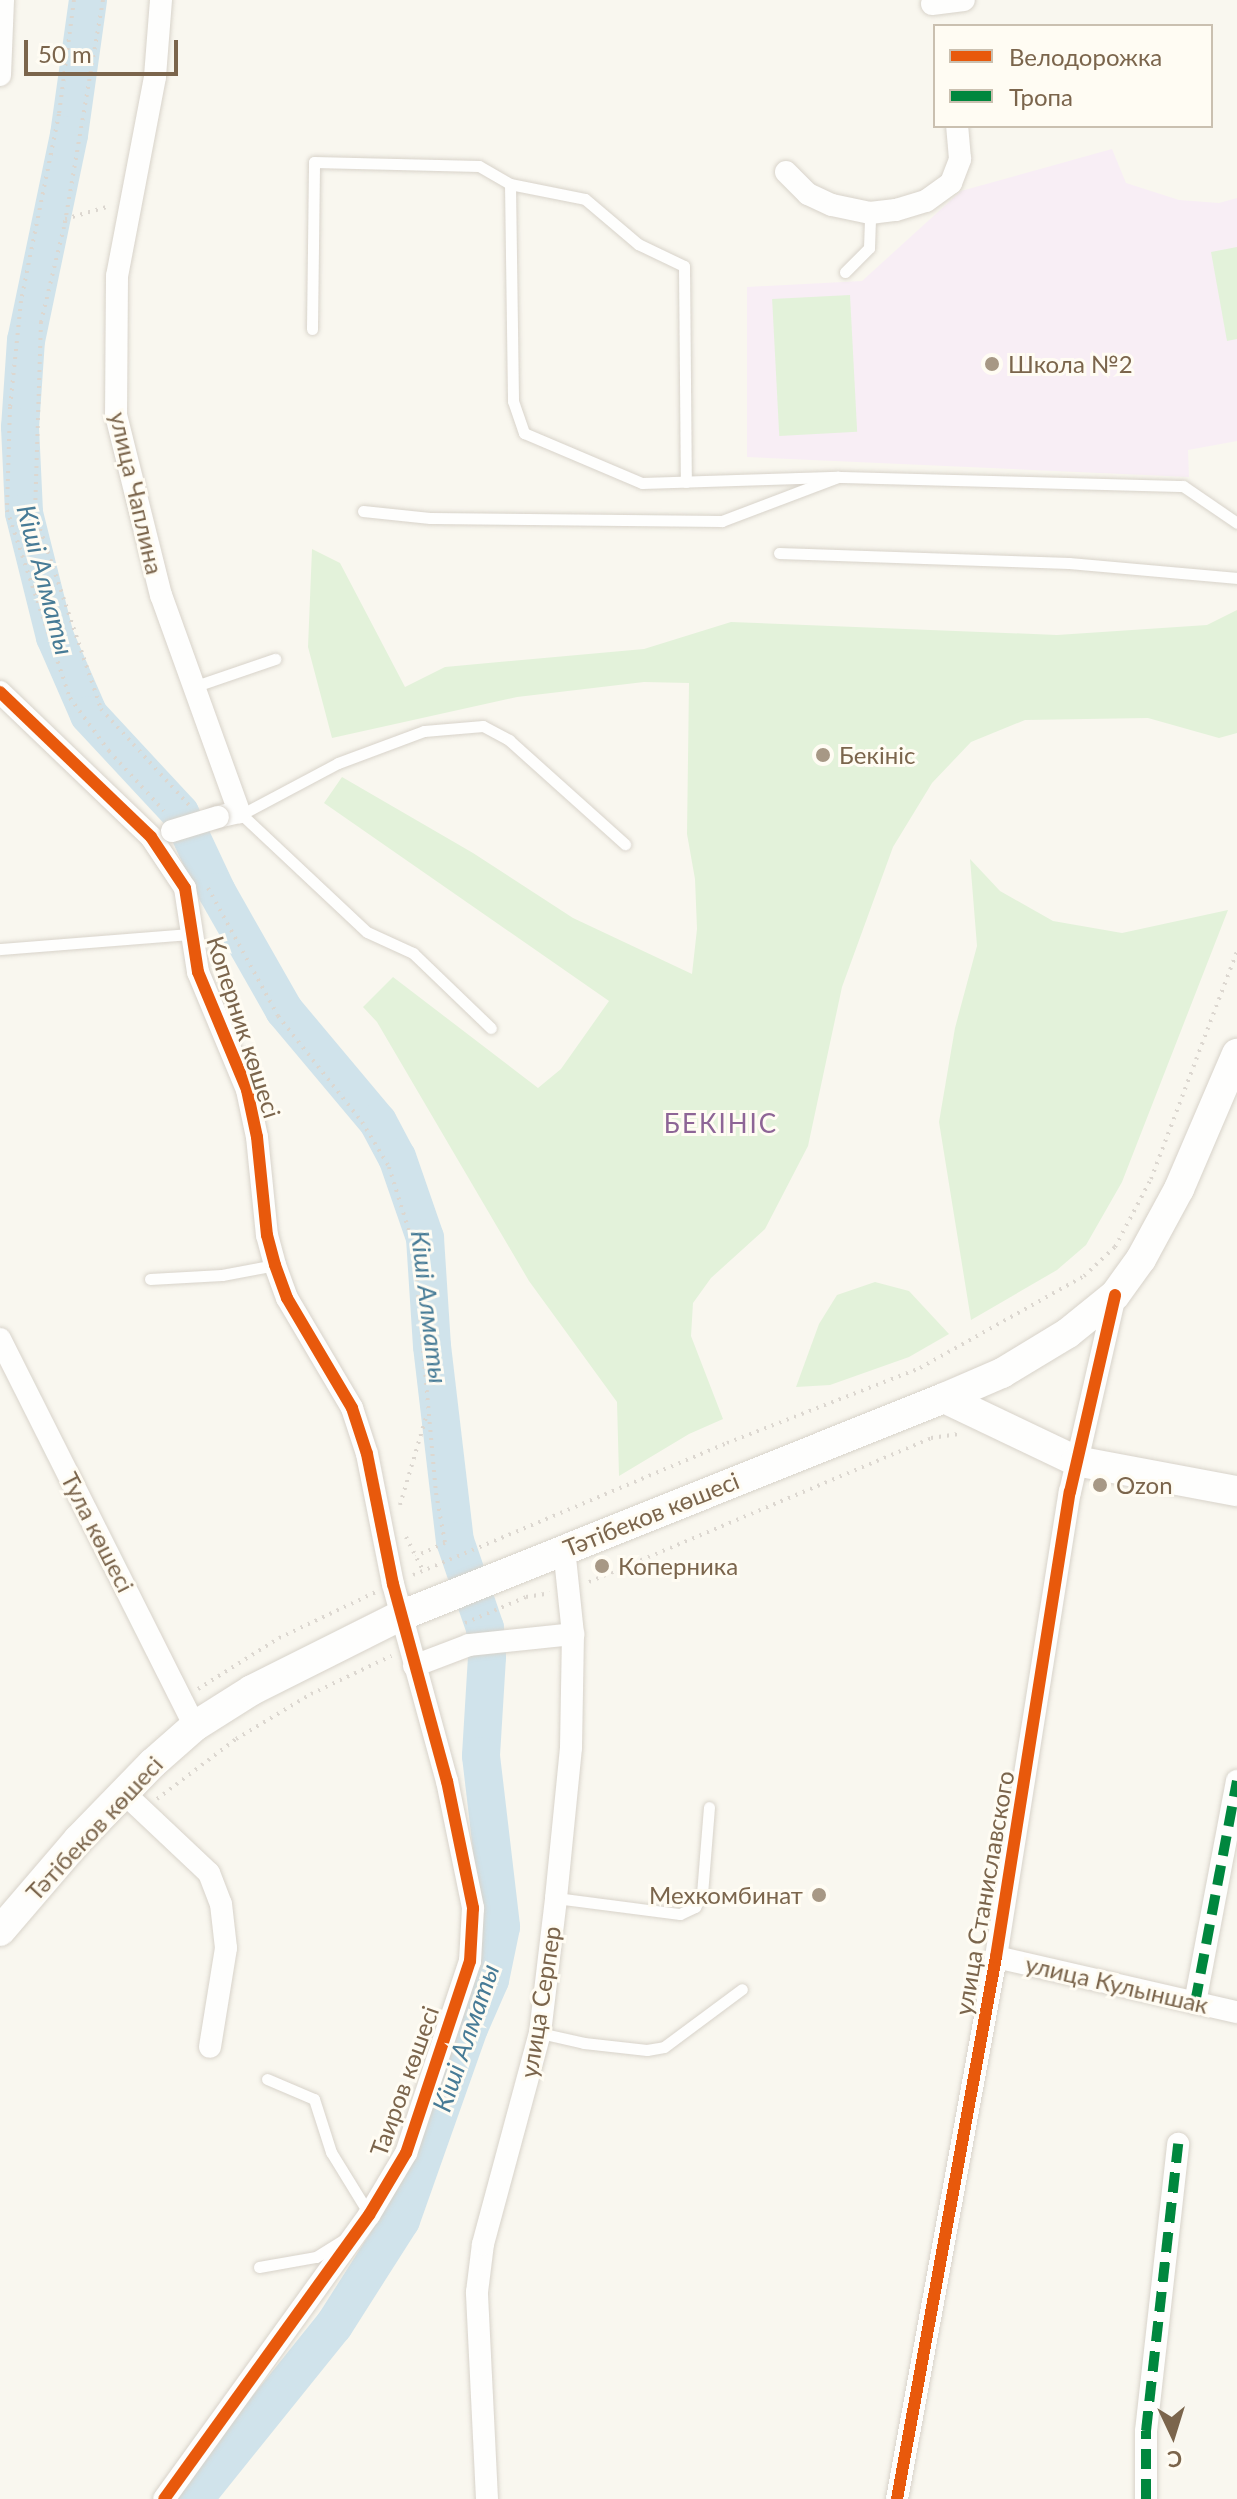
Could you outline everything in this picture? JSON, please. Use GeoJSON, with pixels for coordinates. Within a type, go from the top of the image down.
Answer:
{"type":"FeatureCollection","features":[{"type":"Feature","properties":{"kind":"main road","name":"Тәтібеков көшесі"},"geometry":{"type":"LineString","coordinates":[[0,1931],[134,1802],[195,1726],[297,1665],[400,1616],[564,1548],[944,1398],[1002,1373],[1055,1341],[1115,1295],[1141,1259],[1179,1189],[1237,1054]]}},
{"type":"Feature","properties":{"kind":"main road"},"geometry":{"type":"LineString","coordinates":[[944,1398],[1076,1461],[1237,1491]]}},
{"type":"Feature","properties":{"kind":"street"},"geometry":{"type":"LineString","coordinates":[[0,75],[3,0]]}},
{"type":"Feature","properties":{"kind":"street","name":"улица Чаплина"},"geometry":{"type":"LineString","coordinates":[[161,0],[155,77],[117,276],[116,415],[161,595],[192,688],[224,814]]}},
{"type":"Feature","properties":{"kind":"street"},"geometry":{"type":"LineString","coordinates":[[933,10],[964,0]]}},
{"type":"Feature","properties":{"kind":"street"},"geometry":{"type":"LineString","coordinates":[[786,172],[808,194],[820,200],[870,213],[926,201],[951,183],[960,159],[957,128]]}},
{"type":"Feature","properties":{"kind":"street","name":"Коперник көшесі"},"geometry":{"type":"LineString","coordinates":[[0,692],[165,829],[190,906],[190,934],[198,972],[247,1090],[257,1137],[267,1235],[275,1265],[287,1298],[352,1408],[367,1454],[400,1616]]}},
{"type":"Feature","properties":{"kind":"street"},"geometry":{"type":"LineString","coordinates":[[165,829],[224,814]]}},
{"type":"Feature","properties":{"kind":"street","name":"улица Станиславского"},"geometry":{"type":"LineString","coordinates":[[897,2499],[996,1957],[1076,1461],[1115,1295]]}},
{"type":"Feature","properties":{"kind":"street","name":"Тула көшесі"},"geometry":{"type":"LineString","coordinates":[[0,1339],[195,1726]]}},
{"type":"Feature","properties":{"kind":"street","name":"улица Серпер"},"geometry":{"type":"LineString","coordinates":[[487,2499],[477,2292],[483,2244],[540,2033],[556,1898],[571,1748],[573,1634],[564,1548]]}},
{"type":"Feature","properties":{"kind":"street","name":"Таиров көшесі"},"geometry":{"type":"LineString","coordinates":[[164,2499],[364,2223],[406,2153],[470,1961],[473,1908],[447,1781],[400,1616]]}},
{"type":"Feature","properties":{"kind":"street"},"geometry":{"type":"LineString","coordinates":[[411,1657],[466,1634],[504,1639],[573,1634]]}},
{"type":"Feature","properties":{"kind":"street"},"geometry":{"type":"LineString","coordinates":[[1195,2003],[1237,1781]]}},
{"type":"Feature","properties":{"kind":"street"},"geometry":{"type":"LineString","coordinates":[[134,1802],[209,1873],[221,1904],[226,1948],[210,2047]]}},
{"type":"Feature","properties":{"kind":"street","name":"улица Кулыншак"},"geometry":{"type":"LineString","coordinates":[[996,1957],[1237,2012]]}},
{"type":"Feature","properties":{"kind":"street"},"geometry":{"type":"LineString","coordinates":[[1146,2499],[1146,2431],[1178,2144]]}},
{"type":"Feature","properties":{"kind":"lane"},"geometry":{"type":"LineString","coordinates":[[312,329],[314,162],[479,166],[510,184],[585,199],[638,244],[684,266],[686,482]]}},
{"type":"Feature","properties":{"kind":"lane"},"geometry":{"type":"LineString","coordinates":[[510,184],[513,401],[524,433],[642,483],[838,477],[1183,486],[1237,523]]}},
{"type":"Feature","properties":{"kind":"lane"},"geometry":{"type":"LineString","coordinates":[[845,272],[869,248],[870,213]]}},
{"type":"Feature","properties":{"kind":"lane"},"geometry":{"type":"LineString","coordinates":[[363,511],[430,518],[722,521],[838,477]]}},
{"type":"Feature","properties":{"kind":"lane"},"geometry":{"type":"LineString","coordinates":[[779,553],[1069,563],[1237,578]]}},
{"type":"Feature","properties":{"kind":"lane"},"geometry":{"type":"LineString","coordinates":[[192,688],[275,659]]}},
{"type":"Feature","properties":{"kind":"lane"},"geometry":{"type":"LineString","coordinates":[[491,1028],[413,953],[367,932],[224,814],[338,763],[424,731],[483,726],[509,740],[625,844]]}},
{"type":"Feature","properties":{"kind":"lane"},"geometry":{"type":"LineString","coordinates":[[0,949],[190,934]]}},
{"type":"Feature","properties":{"kind":"lane"},"geometry":{"type":"LineString","coordinates":[[150,1279],[222,1275],[275,1265]]}},
{"type":"Feature","properties":{"kind":"lane"},"geometry":{"type":"LineString","coordinates":[[556,1898],[680,1914],[695,1907],[702,1894],[709,1807]]}},
{"type":"Feature","properties":{"kind":"lane"},"geometry":{"type":"LineString","coordinates":[[540,2033],[584,2043],[656,2049],[664,2047],[742,1989]]}},
{"type":"Feature","properties":{"kind":"lane"},"geometry":{"type":"LineString","coordinates":[[259,2267],[316,2257],[364,2223],[331,2152],[314,2099],[267,2079]]}},
{"type":"Feature","properties":{"kind":"path"},"geometry":{"type":"LineString","coordinates":[[74,0],[59,114],[21,301],[10,407],[7,510],[70,698],[165,829]]}},
{"type":"Feature","properties":{"kind":"path"},"geometry":{"type":"LineString","coordinates":[[103,0],[65,219],[41,322],[35,514],[101,709],[224,814]]}},
{"type":"Feature","properties":{"kind":"path"},"geometry":{"type":"LineString","coordinates":[[65,219],[120,203]]}},
{"type":"Feature","properties":{"kind":"path"},"geometry":{"type":"LineString","coordinates":[[205,882],[278,1016],[362,1122],[389,1167],[414,1247],[436,1493],[445,1543],[416,1556]]}},
{"type":"Feature","properties":{"kind":"path"},"geometry":{"type":"LineString","coordinates":[[182,1698],[279,1638],[393,1584],[727,1443],[920,1368],[1084,1276],[1115,1247],[1151,1179],[1237,952]]}},
{"type":"Feature","properties":{"kind":"path"},"geometry":{"type":"LineString","coordinates":[[401,1518],[399,1508],[429,1407]]}},
{"type":"Feature","properties":{"kind":"path"},"geometry":{"type":"LineString","coordinates":[[466,1634],[513,1603],[569,1590],[931,1438],[970,1435]]}},
{"type":"Feature","properties":{"kind":"path"},"geometry":{"type":"LineString","coordinates":[[402,1528],[423,1570]]}},
{"type":"Feature","properties":{"kind":"path"},"geometry":{"type":"LineString","coordinates":[[134,1802],[311,1694],[411,1657]]}},
{"type":"Feature","properties":{"kind":"shaded area","name":"Школа №2"},"geometry":{"type":"Polygon","coordinates":[[[1112,149],[1126,183],[1179,200],[1219,203],[1237,198],[1237,441],[1188,450],[1189,477],[747,457],[747,287],[862,281],[961,191],[1112,149]]]}},
{"type":"Feature","properties":{"kind":"green space"},"geometry":{"type":"Polygon","coordinates":[[[1237,247],[1237,339],[1227,341],[1211,252],[1237,247]]]}},
{"type":"Feature","properties":{"kind":"green space"},"geometry":{"type":"Polygon","coordinates":[[[850,295],[857,432],[779,436],[772,299],[850,295]]]}},
{"type":"Feature","properties":{"kind":"green space"},"geometry":{"type":"Polygon","coordinates":[[[312,549],[340,563],[405,687],[445,667],[644,649],[731,622],[1057,635],[1207,625],[1237,610],[1237,733],[1219,738],[1148,718],[1025,720],[971,742],[932,783],[893,847],[842,987],[808,1146],[765,1229],[711,1278],[693,1303],[691,1336],[723,1419],[689,1434],[619,1476],[617,1402],[529,1281],[377,1022],[363,1007],[393,977],[538,1088],[561,1069],[609,1001],[324,803],[342,777],[473,853],[573,918],[692,974],[697,929],[695,879],[687,834],[689,683],[644,682],[517,697],[332,738],[308,647],[312,549]]]}},
{"type":"Feature","properties":{"kind":"green space"},"geometry":{"type":"Polygon","coordinates":[[[970,859],[1000,891],[1053,921],[1122,933],[1228,910],[1122,1182],[1086,1245],[1057,1270],[971,1320],[939,1122],[955,1028],[977,946],[970,859]]]}},
{"type":"Feature","properties":{"kind":"green space"},"geometry":{"type":"Polygon","coordinates":[[[875,1282],[909,1291],[949,1334],[909,1357],[830,1385],[796,1387],[819,1324],[837,1295],[875,1282]]]}},
{"type":"Feature","properties":{"kind":"waterway","name":"Кіші Алматы"},"geometry":{"type":"LineString","coordinates":[[88,0],[69,135],[26,340],[20,427],[24,513],[55,637],[89,715],[180,813],[217,892],[284,1010],[378,1122],[397,1157],[425,1238],[432,1346],[455,1541],[485,1628],[487,1657],[481,1756],[501,1927],[490,1980],[469,2028],[401,2220],[334,2325],[194,2499]]}},
{"type":"Feature","properties":{"kind":"marked path"},"geometry":{"type":"LineString","coordinates":[[1195,2003],[1237,1781]]}},
{"type":"Feature","properties":{"kind":"marked path"},"geometry":{"type":"LineString","coordinates":[[1146,2499],[1146,2431],[1178,2144]]}},
{"type":"Feature","properties":{"kind":"cycle path"},"geometry":{"type":"LineString","coordinates":[[0,692],[151,837],[185,888],[198,972],[247,1090],[257,1137],[267,1235],[275,1265],[287,1298],[352,1408],[367,1454],[393,1584],[447,1781],[473,1908],[470,1961],[406,2153],[369,2215],[164,2499]]}},
{"type":"Feature","properties":{"kind":"cycle path"},"geometry":{"type":"LineString","coordinates":[[897,2499],[996,1957],[1070,1492],[1115,1295]]}},
{"type":"Feature","properties":{"kind":"place","name":"Школа №2"},"geometry":{"type":"Point","coordinates":[992,364]}},
{"type":"Feature","properties":{"kind":"place","name":"Бекініс"},"geometry":{"type":"Point","coordinates":[823,755]}},
{"type":"Feature","properties":{"kind":"place","name":"Ozon"},"geometry":{"type":"Point","coordinates":[1100,1485]}},
{"type":"Feature","properties":{"kind":"place","name":"Коперника"},"geometry":{"type":"Point","coordinates":[602,1566]}},
{"type":"Feature","properties":{"kind":"place","name":"Мехкомбинат"},"geometry":{"type":"Point","coordinates":[819,1895]}},
{"type":"Feature","properties":{"kind":"district","name":"БЕКІНІС"},"geometry":{"type":"Point","coordinates":[721,1124]}}]}
